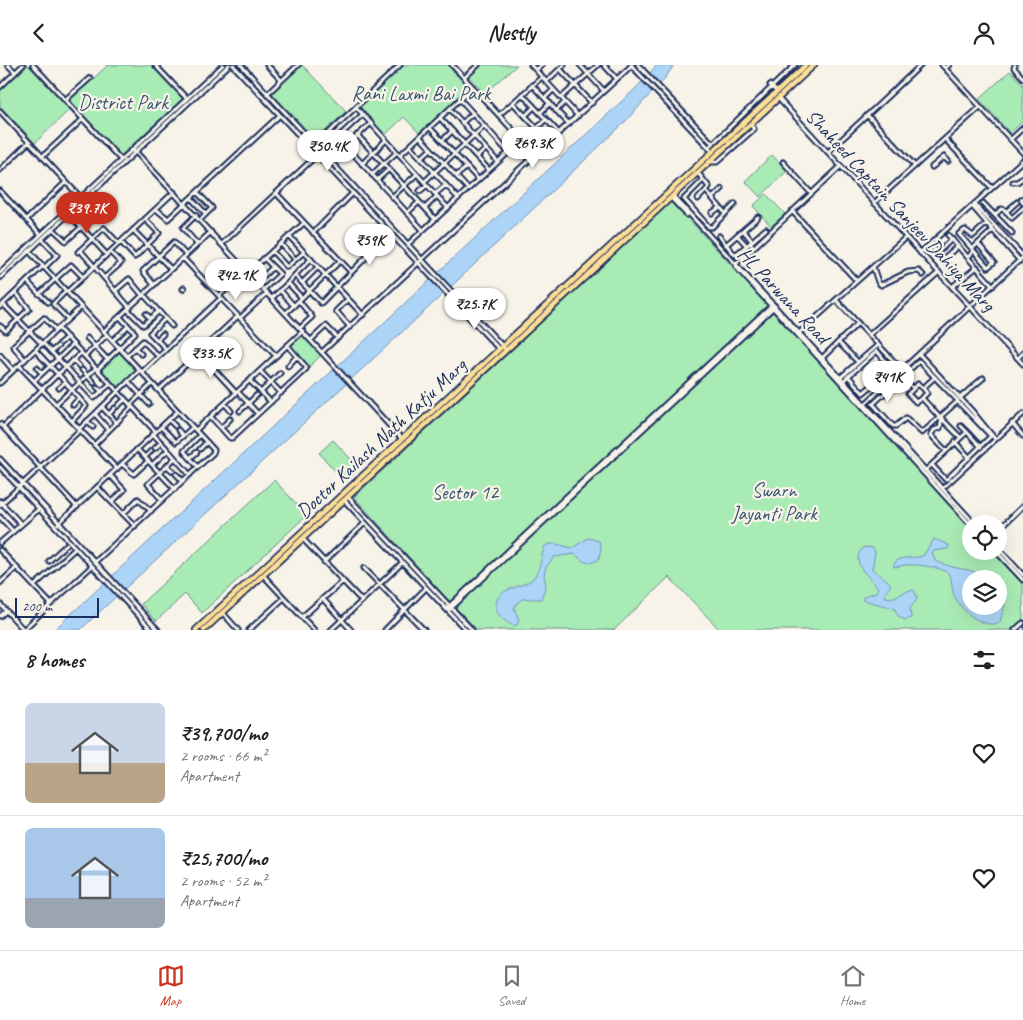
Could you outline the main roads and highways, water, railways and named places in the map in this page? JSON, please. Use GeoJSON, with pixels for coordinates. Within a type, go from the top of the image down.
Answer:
{"type":"FeatureCollection","features":[{"type":"Feature","properties":{"kind":"main road","name":"Doctor Kailash Nath Katju Marg"},"geometry":{"type":"LineString","coordinates":[[645,217],[672,197],[750,124],[776,95],[798,66],[806,65]]}},
{"type":"Feature","properties":{"kind":"main road","name":"Doctor Kailash Nath Katju Marg"},"geometry":{"type":"LineString","coordinates":[[196,630],[291,546],[503,350],[645,217],[714,148],[814,65]]}},
{"type":"Feature","properties":{"kind":"main road","name":"Doctor Kailash Nath Katju Marg"},"geometry":{"type":"LineString","coordinates":[[204,630],[291,546],[302,539],[346,499],[402,440],[503,350]]}},
{"type":"Feature","properties":{"kind":"water"},"geometry":{"type":"Polygon","coordinates":[[[657,65],[674,65],[666,77],[623,124],[440,297],[80,630],[54,630],[636,88],[657,65]]]}},
{"type":"Feature","properties":{"kind":"water"},"geometry":{"type":"Polygon","coordinates":[[[588,538],[599,541],[601,548],[599,559],[589,563],[583,561],[575,554],[554,557],[546,567],[544,575],[546,585],[541,599],[523,599],[517,604],[514,608],[519,620],[517,625],[511,625],[500,616],[496,608],[500,595],[505,591],[524,584],[535,576],[539,569],[545,546],[555,544],[572,548],[588,538]]]}},
{"type":"Feature","properties":{"kind":"water"},"geometry":{"type":"Polygon","coordinates":[[[934,539],[949,545],[948,549],[933,551],[932,553],[936,562],[968,570],[962,570],[962,607],[954,596],[950,576],[945,571],[915,565],[894,567],[894,563],[901,559],[923,556],[934,539]]]}},
{"type":"Feature","properties":{"kind":"water"},"geometry":{"type":"Polygon","coordinates":[[[864,547],[873,548],[875,553],[872,569],[891,585],[885,593],[885,597],[889,598],[914,590],[917,597],[910,608],[911,618],[906,620],[899,617],[894,608],[863,600],[863,597],[876,592],[878,588],[859,564],[859,553],[864,547]]]}},
{"type":"Feature","properties":{"kind":"water"},"geometry":{"type":"Polygon","coordinates":[[[969,615],[1002,615],[1000,622],[994,624],[988,624],[969,615]]]}},
{"type":"Feature","properties":{"kind":"park label","name":"Rani Laxmi Bai Park"},"geometry":{"type":"Point","coordinates":[421,93]}},
{"type":"Feature","properties":{"kind":"park label","name":"District Park"},"geometry":{"type":"Point","coordinates":[123,102]}},
{"type":"Feature","properties":{"kind":"park label","name":"Sector 12"},"geometry":{"type":"Point","coordinates":[465,492]}},
{"type":"Feature","properties":{"kind":"park label","name":"Swarn Jayanti Park"},"geometry":{"type":"Point","coordinates":[774,502]}}]}
